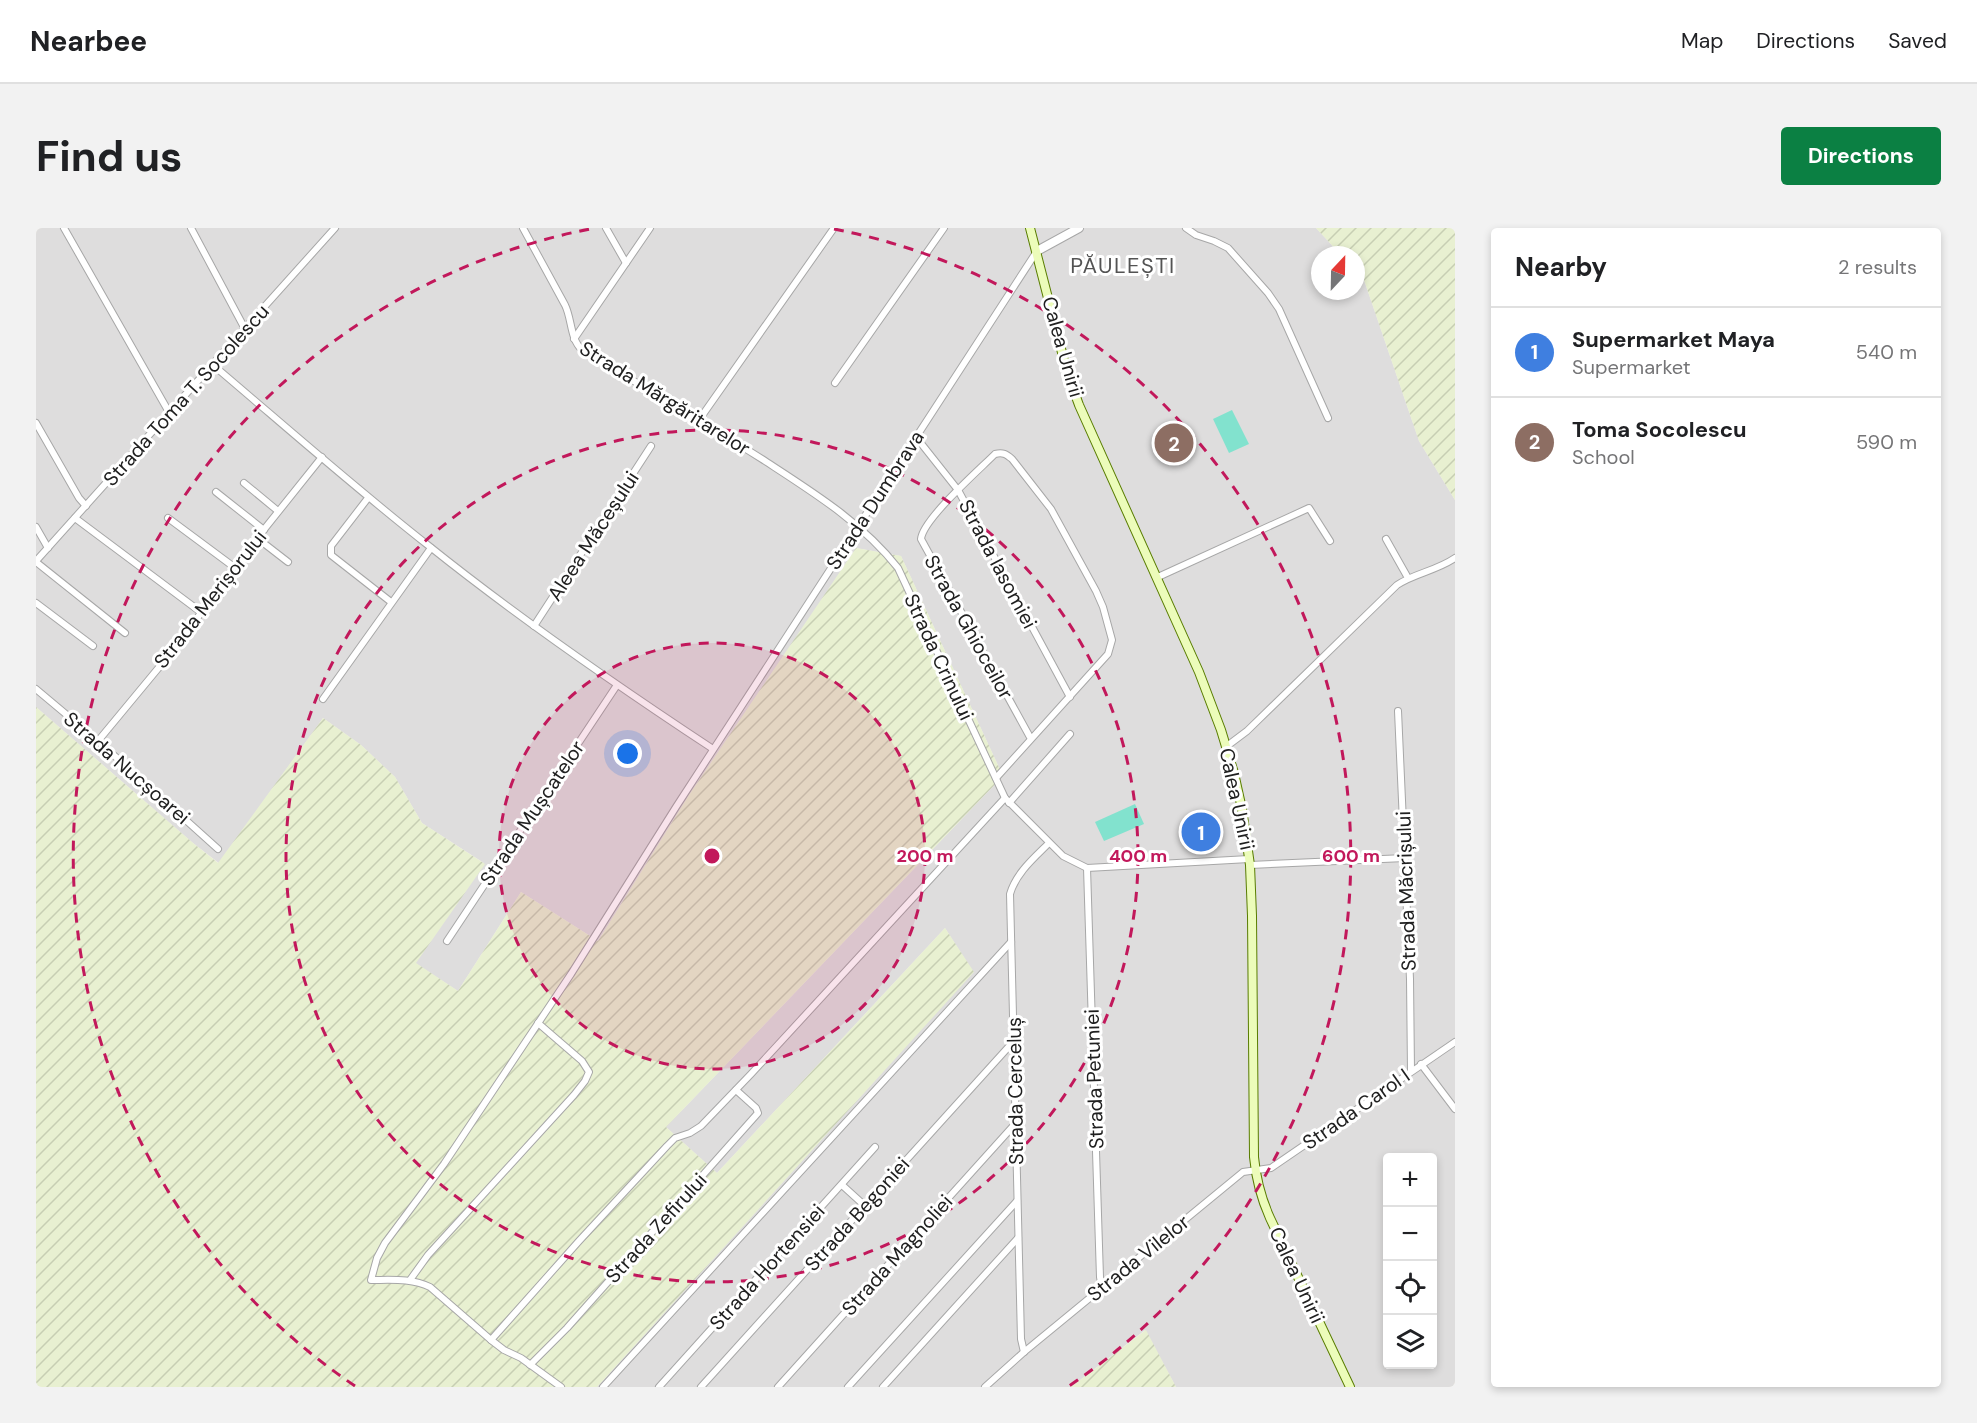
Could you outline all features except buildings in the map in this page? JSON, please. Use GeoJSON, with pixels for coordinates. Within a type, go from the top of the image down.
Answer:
{"type":"FeatureCollection","features":[{"type":"Feature","properties":{"kind":"main road","name":"Calea Unirii"},"geometry":{"type":"LineString","coordinates":[[1030,228],[1071,383],[1200,672],[1227,746],[1242,809],[1250,862],[1255,1170],[1264,1204],[1350,1387]]}},
{"type":"Feature","properties":{"kind":"street"},"geometry":{"type":"LineString","coordinates":[[64,228],[170,414]]}},
{"type":"Feature","properties":{"kind":"street"},"geometry":{"type":"LineString","coordinates":[[191,228],[245,329]]}},
{"type":"Feature","properties":{"kind":"street","name":"Strada Toma T. Socolescu"},"geometry":{"type":"LineString","coordinates":[[36,561],[335,228]]}},
{"type":"Feature","properties":{"kind":"street","name":"Strada Mărgăritarelor"},"geometry":{"type":"LineString","coordinates":[[523,228],[570,315],[576,345],[791,478],[858,526]]}},
{"type":"Feature","properties":{"kind":"street"},"geometry":{"type":"LineString","coordinates":[[606,228],[626,263]]}},
{"type":"Feature","properties":{"kind":"street"},"geometry":{"type":"LineString","coordinates":[[574,339],[650,228]]}},
{"type":"Feature","properties":{"kind":"street"},"geometry":{"type":"LineString","coordinates":[[699,420],[834,228]]}},
{"type":"Feature","properties":{"kind":"street"},"geometry":{"type":"LineString","coordinates":[[835,383],[944,228]]}},
{"type":"Feature","properties":{"kind":"street"},"geometry":{"type":"LineString","coordinates":[[1037,251],[1078,228]]}},
{"type":"Feature","properties":{"kind":"street"},"geometry":{"type":"LineString","coordinates":[[1186,228],[1228,249],[1268,293],[1279,309],[1328,418]]}},
{"type":"Feature","properties":{"kind":"street","name":"Strada Dumbrava"},"geometry":{"type":"LineString","coordinates":[[410,1280],[370,1280],[385,1243],[444,1164],[571,974],[713,749],[1037,251]]}},
{"type":"Feature","properties":{"kind":"street"},"geometry":{"type":"LineString","coordinates":[[213,366],[368,498],[431,548],[534,626],[713,749]]}},
{"type":"Feature","properties":{"kind":"street"},"geometry":{"type":"LineString","coordinates":[[36,423],[79,498],[86,506]]}},
{"type":"Feature","properties":{"kind":"street","name":"Strada Iasomiei"},"geometry":{"type":"LineString","coordinates":[[916,437],[958,490],[1070,697]]}},
{"type":"Feature","properties":{"kind":"street","name":"Aleea Măceșului"},"geometry":{"type":"LineString","coordinates":[[534,626],[651,447]]}},
{"type":"Feature","properties":{"kind":"street"},"geometry":{"type":"LineString","coordinates":[[958,490],[995,454],[1007,455],[1051,509],[1096,591],[1112,640],[1108,654],[996,778]]}},
{"type":"Feature","properties":{"kind":"street","name":"Strada Merișorului"},"geometry":{"type":"LineString","coordinates":[[98,741],[202,614],[234,567],[322,457]]}},
{"type":"Feature","properties":{"kind":"street"},"geometry":{"type":"LineString","coordinates":[[244,483],[278,511]]}},
{"type":"Feature","properties":{"kind":"street","name":"Strada Ghioceilor"},"geometry":{"type":"LineString","coordinates":[[958,490],[923,529],[921,539],[1031,739]]}},
{"type":"Feature","properties":{"kind":"street"},"geometry":{"type":"LineString","coordinates":[[216,492],[264,530]]}},
{"type":"Feature","properties":{"kind":"street"},"geometry":{"type":"LineString","coordinates":[[368,498],[331,546],[330,552],[391,603]]}},
{"type":"Feature","properties":{"kind":"street"},"geometry":{"type":"LineString","coordinates":[[1158,577],[1309,508],[1330,541]]}},
{"type":"Feature","properties":{"kind":"street"},"geometry":{"type":"LineString","coordinates":[[75,518],[202,614]]}},
{"type":"Feature","properties":{"kind":"street"},"geometry":{"type":"LineString","coordinates":[[168,518],[234,567]]}},
{"type":"Feature","properties":{"kind":"street","name":"Strada Crinului"},"geometry":{"type":"LineString","coordinates":[[858,526],[885,551],[898,568],[1007,801]]}},
{"type":"Feature","properties":{"kind":"street"},"geometry":{"type":"LineString","coordinates":[[36,527],[48,548]]}},
{"type":"Feature","properties":{"kind":"street"},"geometry":{"type":"LineString","coordinates":[[257,538],[288,562]]}},
{"type":"Feature","properties":{"kind":"street"},"geometry":{"type":"LineString","coordinates":[[1386,539],[1408,578]]}},
{"type":"Feature","properties":{"kind":"street"},"geometry":{"type":"LineString","coordinates":[[323,699],[431,548]]}},
{"type":"Feature","properties":{"kind":"street"},"geometry":{"type":"LineString","coordinates":[[1227,746],[1247,731],[1397,585],[1408,578],[1441,568],[1455,558]]}},
{"type":"Feature","properties":{"kind":"street"},"geometry":{"type":"LineString","coordinates":[[36,561],[124,633]]}},
{"type":"Feature","properties":{"kind":"street"},"geometry":{"type":"LineString","coordinates":[[36,603],[93,646]]}},
{"type":"Feature","properties":{"kind":"street","name":"Strada Mușcatelor"},"geometry":{"type":"LineString","coordinates":[[447,941],[617,685]]}},
{"type":"Feature","properties":{"kind":"street","name":"Strada Nucșoarei"},"geometry":{"type":"LineString","coordinates":[[36,689],[98,741],[218,849]]}},
{"type":"Feature","properties":{"kind":"street","name":"Strada Măcrișului"},"geometry":{"type":"LineString","coordinates":[[1398,711],[1410,979],[1411,1071]]}},
{"type":"Feature","properties":{"kind":"street"},"geometry":{"type":"LineString","coordinates":[[491,1340],[667,1146],[675,1138],[701,1126],[1070,734]]}},
{"type":"Feature","properties":{"kind":"street"},"geometry":{"type":"LineString","coordinates":[[1007,801],[1063,856],[1087,868],[1405,858]]}},
{"type":"Feature","properties":{"kind":"street","name":"Strada Cerceluș"},"geometry":{"type":"LineString","coordinates":[[1024,1352],[1010,894],[1013,882],[1049,843]]}},
{"type":"Feature","properties":{"kind":"street","name":"Strada Petuniei"},"geometry":{"type":"LineString","coordinates":[[1087,868],[1102,1289]]}},
{"type":"Feature","properties":{"kind":"street"},"geometry":{"type":"LineString","coordinates":[[603,1387],[1011,942]]}},
{"type":"Feature","properties":{"kind":"street"},"geometry":{"type":"LineString","coordinates":[[538,1023],[582,1061],[589,1072],[588,1077],[428,1255],[410,1280],[430,1287],[491,1340],[561,1387]]}},
{"type":"Feature","properties":{"kind":"street","name":"Strada Begoniei"},"geometry":{"type":"LineString","coordinates":[[701,1387],[1013,1042]]}},
{"type":"Feature","properties":{"kind":"street","name":"Strada Carol I"},"geometry":{"type":"LineString","coordinates":[[1255,1170],[1271,1168],[1455,1042]]}},
{"type":"Feature","properties":{"kind":"street"},"geometry":{"type":"LineString","coordinates":[[1421,1064],[1455,1109]]}},
{"type":"Feature","properties":{"kind":"street","name":"Strada Zefirului"},"geometry":{"type":"LineString","coordinates":[[530,1365],[567,1328],[758,1113],[756,1108],[735,1090]]}},
{"type":"Feature","properties":{"kind":"street","name":"Strada Magnoliei"},"geometry":{"type":"LineString","coordinates":[[778,1387],[1016,1123]]}},
{"type":"Feature","properties":{"kind":"street","name":"Strada Hortensiei"},"geometry":{"type":"LineString","coordinates":[[659,1387],[874,1147]]}},
{"type":"Feature","properties":{"kind":"street","name":"Strada Vilelor"},"geometry":{"type":"LineString","coordinates":[[985,1387],[1024,1352],[1243,1172],[1255,1170]]}},
{"type":"Feature","properties":{"kind":"street"},"geometry":{"type":"LineString","coordinates":[[842,1185],[864,1205]]}},
{"type":"Feature","properties":{"kind":"street"},"geometry":{"type":"LineString","coordinates":[[848,1387],[1018,1200]]}},
{"type":"Feature","properties":{"kind":"street"},"geometry":{"type":"LineString","coordinates":[[883,1387],[1019,1238]]}},
{"type":"Feature","properties":{"kind":"shaded area"},"geometry":{"type":"Polygon","coordinates":[[[36,228],[1316,228],[1333,246],[1311,246],[1311,300],[1365,300],[1365,283],[1419,441],[1455,500],[1455,1387],[1176,1387],[1145,1330],[1071,1387],[597,1387],[973,972],[945,928],[717,1173],[666,1127],[1003,776],[901,556],[856,548],[598,941],[521,892],[458,991],[415,963],[484,863],[422,823],[395,777],[361,745],[323,718],[219,863],[36,707],[36,228]]]}},
{"type":"Feature","properties":{"kind":"shaded area"},"geometry":{"type":"Polygon","coordinates":[[[1232,410],[1249,444],[1229,453],[1213,419],[1232,410]]]}},
{"type":"Feature","properties":{"kind":"shaded area"},"geometry":{"type":"Polygon","coordinates":[[[1135,804],[1144,824],[1104,841],[1095,822],[1135,804]]]}},
{"type":"Feature","properties":{"kind":"green space"},"geometry":{"type":"Polygon","coordinates":[[[1316,228],[1455,228],[1455,500],[1419,441],[1365,283],[1365,246],[1333,246],[1316,228]]]}},
{"type":"Feature","properties":{"kind":"green space"},"geometry":{"type":"Polygon","coordinates":[[[856,548],[901,556],[1003,776],[666,1127],[717,1173],[945,928],[974,972],[597,1387],[36,1387],[36,707],[218,863],[323,718],[361,745],[395,777],[422,823],[485,864],[416,963],[458,991],[521,892],[598,941],[689,795],[856,548]]]}},
{"type":"Feature","properties":{"kind":"green space"},"geometry":{"type":"Polygon","coordinates":[[[1146,1330],[1176,1387],[1071,1387],[1146,1330]]]}},
{"type":"Feature","properties":{"kind":"place","name":"Toma Socolescu"},"geometry":{"type":"Point","coordinates":[1174,443]}},
{"type":"Feature","properties":{"kind":"place","name":"Supermarket Maya"},"geometry":{"type":"Point","coordinates":[1201,832]}},
{"type":"Feature","properties":{"kind":"district","name":"PĂULEȘTI"},"geometry":{"type":"Point","coordinates":[1123,265]}}]}
